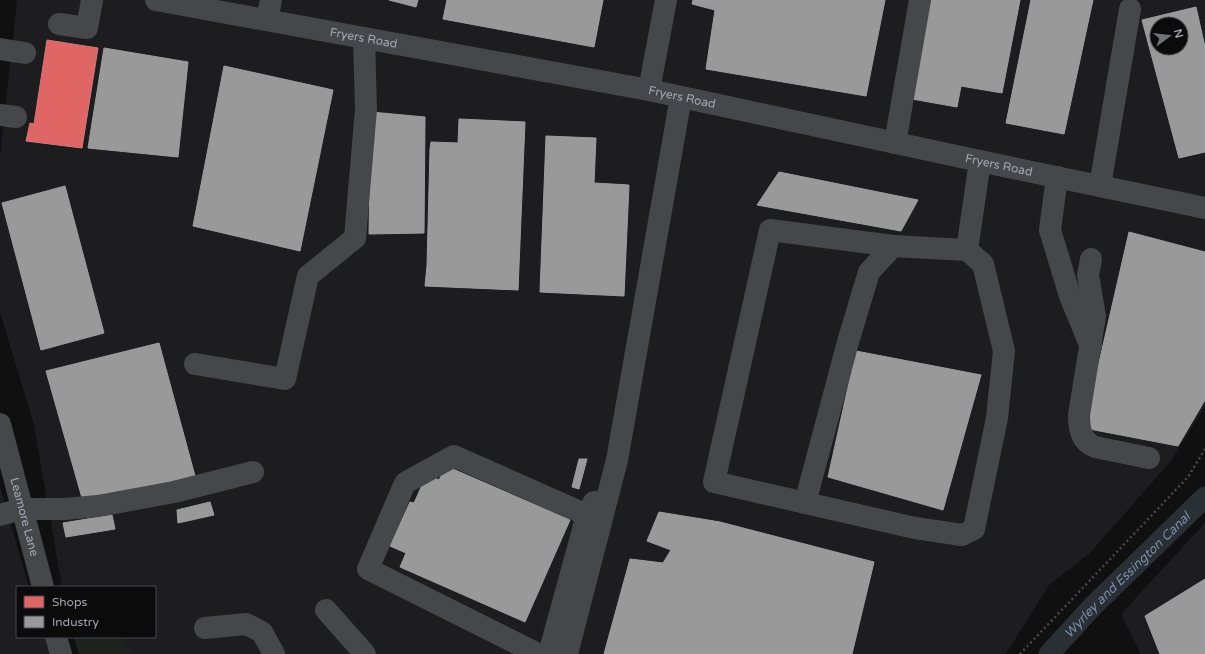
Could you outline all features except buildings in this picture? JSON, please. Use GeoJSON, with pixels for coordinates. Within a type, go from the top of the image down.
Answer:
{"type":"FeatureCollection","features":[{"type":"Feature","properties":{"kind":"street"},"geometry":{"type":"LineString","coordinates":[[59,24],[87,28],[92,0]]}},
{"type":"Feature","properties":{"kind":"street","name":"Fryers Road"},"geometry":{"type":"LineString","coordinates":[[156,0],[269,10],[364,38],[649,90],[1205,208]]}},
{"type":"Feature","properties":{"kind":"street"},"geometry":{"type":"LineString","coordinates":[[649,90],[666,0]]}},
{"type":"Feature","properties":{"kind":"street"},"geometry":{"type":"LineString","coordinates":[[895,143],[920,0]]}},
{"type":"Feature","properties":{"kind":"street"},"geometry":{"type":"LineString","coordinates":[[1100,186],[1130,9]]}},
{"type":"Feature","properties":{"kind":"street"},"geometry":{"type":"LineString","coordinates":[[195,364],[285,379],[308,276],[355,238],[366,109],[364,38]]}},
{"type":"Feature","properties":{"kind":"street"},"geometry":{"type":"LineString","coordinates":[[0,49],[25,53]]}},
{"type":"Feature","properties":{"kind":"street"},"geometry":{"type":"LineString","coordinates":[[567,654],[617,460],[681,97]]}},
{"type":"Feature","properties":{"kind":"street"},"geometry":{"type":"LineString","coordinates":[[967,250],[980,161]]}},
{"type":"Feature","properties":{"kind":"street"},"geometry":{"type":"LineString","coordinates":[[1057,177],[1050,230],[1070,296],[1090,347]]}},
{"type":"Feature","properties":{"kind":"street"},"geometry":{"type":"LineString","coordinates":[[770,230],[893,246],[967,250],[983,264],[1004,351],[997,418],[974,529],[962,535],[915,528],[714,482],[770,230]]}},
{"type":"Feature","properties":{"kind":"street"},"geometry":{"type":"LineString","coordinates":[[805,503],[848,342],[869,272],[893,246]]}},
{"type":"Feature","properties":{"kind":"street"},"geometry":{"type":"LineString","coordinates":[[1091,259],[1088,275],[1095,316],[1079,415],[1079,425],[1083,437],[1087,443],[1094,447],[1149,458]]}},
{"type":"Feature","properties":{"kind":"street","name":"Leamore Lane"},"geometry":{"type":"LineString","coordinates":[[0,424],[43,586]]}},
{"type":"Feature","properties":{"kind":"street"},"geometry":{"type":"LineString","coordinates":[[538,654],[368,569],[405,483],[454,456],[587,515]]}},
{"type":"Feature","properties":{"kind":"street"},"geometry":{"type":"LineString","coordinates":[[549,654],[587,515],[617,460]]}},
{"type":"Feature","properties":{"kind":"street"},"geometry":{"type":"LineString","coordinates":[[0,514],[22,509],[64,509],[98,506],[174,492],[253,472]]}},
{"type":"Feature","properties":{"kind":"street"},"geometry":{"type":"LineString","coordinates":[[326,610],[365,654]]}},
{"type":"Feature","properties":{"kind":"street"},"geometry":{"type":"LineString","coordinates":[[205,628],[246,624],[262,632],[274,654]]}},
{"type":"Feature","properties":{"kind":"street"},"geometry":{"type":"LineString","coordinates":[[56,638],[61,654]]}},
{"type":"Feature","properties":{"kind":"path"},"geometry":{"type":"LineString","coordinates":[[1020,654],[1188,477],[1205,448]]}},
{"type":"Feature","properties":{"kind":"shaded area"},"geometry":{"type":"Polygon","coordinates":[[[17,0],[1205,0],[1205,406],[1171,461],[1090,553],[1049,585],[1006,654],[79,654],[74,638],[156,638],[156,586],[62,586],[34,425],[0,312],[0,156],[17,0]]]}},
{"type":"Feature","properties":{"kind":"shaded area"},"geometry":{"type":"Polygon","coordinates":[[[0,487],[29,586],[16,586],[16,638],[44,638],[49,654],[0,654],[0,487]]]}},
{"type":"Feature","properties":{"kind":"shaded area"},"geometry":{"type":"Polygon","coordinates":[[[1205,523],[1205,654],[1141,654],[1121,614],[1205,523]]]}},
{"type":"Feature","properties":{"kind":"shaded area"},"geometry":{"type":"Polygon","coordinates":[[[74,638],[122,638],[132,654],[79,654],[74,638]]]}},
{"type":"Feature","properties":{"kind":"waterway","name":"Wyrley and Essington Canal"},"geometry":{"type":"LineString","coordinates":[[1049,654],[1092,607],[1205,497]]}}]}
